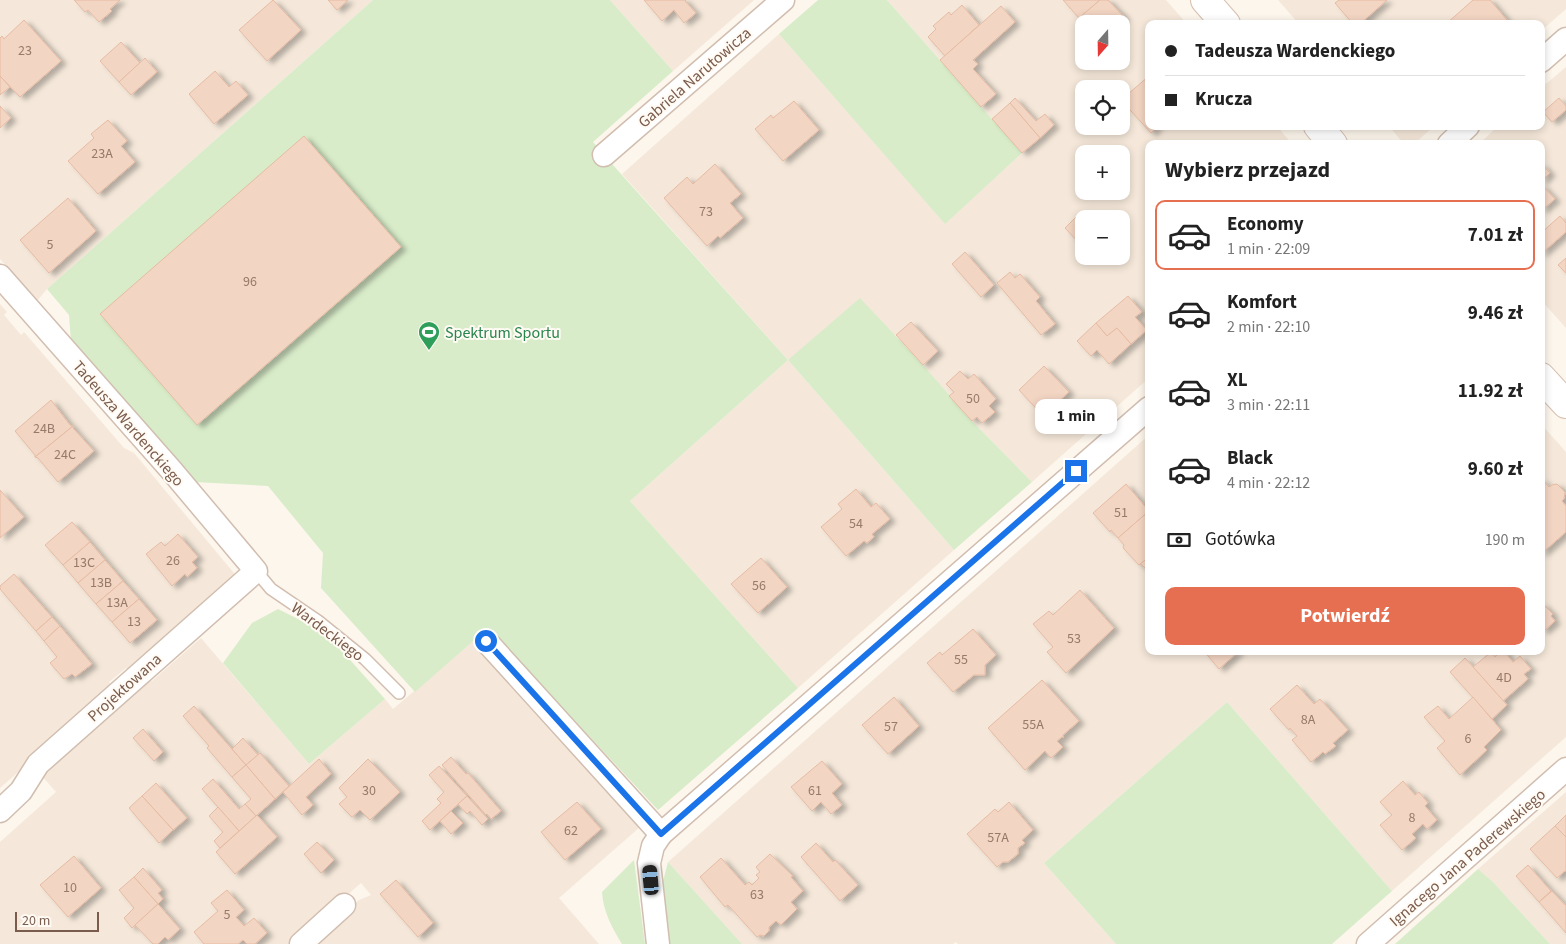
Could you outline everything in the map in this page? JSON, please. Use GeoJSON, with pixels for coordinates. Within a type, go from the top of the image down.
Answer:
{"type":"FeatureCollection","features":[{"type":"Feature","properties":{"kind":"street","name":"Gabriela Narutowicza"},"geometry":{"type":"LineString","coordinates":[[604,155],[784,0]]}},
{"type":"Feature","properties":{"kind":"street"},"geometry":{"type":"LineString","coordinates":[[1205,0],[1222,20]]}},
{"type":"Feature","properties":{"kind":"street"},"geometry":{"type":"LineString","coordinates":[[1545,57],[1566,39]]}},
{"type":"Feature","properties":{"kind":"street"},"geometry":{"type":"LineString","coordinates":[[1321,130],[1330,140]]}},
{"type":"Feature","properties":{"kind":"street"},"geometry":{"type":"LineString","coordinates":[[1453,140],[1464,130]]}},
{"type":"Feature","properties":{"kind":"street","name":"Tadeusza Wardenckiego"},"geometry":{"type":"LineString","coordinates":[[0,276],[172,471],[256,571]]}},
{"type":"Feature","properties":{"kind":"street"},"geometry":{"type":"LineString","coordinates":[[1545,381],[1566,404]]}},
{"type":"Feature","properties":{"kind":"street"},"geometry":{"type":"LineString","coordinates":[[658,944],[649,862],[653,846],[661,834],[1145,411]]}},
{"type":"Feature","properties":{"kind":"street","name":"Projektowana"},"geometry":{"type":"LineString","coordinates":[[0,810],[21,791],[38,764],[256,571]]}},
{"type":"Feature","properties":{"kind":"street"},"geometry":{"type":"LineString","coordinates":[[486,641],[661,834]]}},
{"type":"Feature","properties":{"kind":"street","name":"Ignacego Jana Paderewskiego"},"geometry":{"type":"LineString","coordinates":[[1368,944],[1566,769]]}},
{"type":"Feature","properties":{"kind":"street"},"geometry":{"type":"LineString","coordinates":[[301,944],[344,906]]}},
{"type":"Feature","properties":{"kind":"lane","name":"Wardeckiego"},"geometry":{"type":"LineString","coordinates":[[256,571],[271,589],[318,621],[365,659],[399,694]]}},
{"type":"Feature","properties":{"kind":"shaded area"},"geometry":{"type":"Polygon","coordinates":[[[0,0],[373,0],[47,289],[37,301],[0,259],[0,0]]]}},
{"type":"Feature","properties":{"kind":"shaded area"},"geometry":{"type":"Polygon","coordinates":[[[610,0],[754,0],[673,71],[610,0]]]}},
{"type":"Feature","properties":{"kind":"shaded area"},"geometry":{"type":"Polygon","coordinates":[[[887,0],[1166,0],[1184,20],[1145,20],[1145,130],[1280,130],[1289,140],[1145,140],[1145,382],[1032,482],[972,421],[896,335],[788,360],[622,174],[779,34],[945,223],[1022,153],[887,0]]]}},
{"type":"Feature","properties":{"kind":"shaded area"},"geometry":{"type":"Polygon","coordinates":[[[1278,0],[1566,0],[1566,9],[1545,27],[1545,20],[1296,20],[1278,0]]]}},
{"type":"Feature","properties":{"kind":"shaded area"},"geometry":{"type":"Polygon","coordinates":[[[1566,67],[1566,328],[1545,304],[1545,140],[1483,140],[1494,130],[1545,130],[1545,85],[1566,67]]]}},
{"type":"Feature","properties":{"kind":"shaded area"},"geometry":{"type":"Polygon","coordinates":[[[1392,130],[1430,130],[1418,140],[1401,140],[1392,130]]]}},
{"type":"Feature","properties":{"kind":"shaded area"},"geometry":{"type":"Polygon","coordinates":[[[0,304],[7,312],[4,315],[21,335],[24,332],[124,448],[134,453],[238,578],[131,672],[126,668],[109,682],[113,688],[0,788],[0,304]]]}},
{"type":"Feature","properties":{"kind":"shaded area"},"geometry":{"type":"Polygon","coordinates":[[[788,360],[954,550],[798,688],[630,501],[788,360]]]}},
{"type":"Feature","properties":{"kind":"shaded area"},"geometry":{"type":"Polygon","coordinates":[[[1545,428],[1566,452],[1566,737],[1392,891],[1227,702],[1044,863],[1116,944],[958,944],[956,942],[953,944],[742,944],[668,862],[1145,439],[1145,655],[1545,655],[1545,428]]]}},
{"type":"Feature","properties":{"kind":"shaded area"},"geometry":{"type":"Polygon","coordinates":[[[201,638],[309,764],[385,699],[393,709],[473,641],[640,827],[559,898],[599,944],[309,944],[359,900],[371,895],[361,883],[291,944],[0,944],[0,842],[56,792],[40,774],[143,682],[152,681],[201,638]]]}},
{"type":"Feature","properties":{"kind":"shaded area"},"geometry":{"type":"Polygon","coordinates":[[[1566,792],[1566,944],[1550,944],[1493,882],[1478,869],[1566,792]]]}},
{"type":"Feature","properties":{"kind":"green space","name":"Spektrum Sportu"},"geometry":{"type":"Polygon","coordinates":[[[373,0],[610,0],[673,71],[593,142],[788,360],[630,501],[798,688],[658,810],[488,628],[415,692],[321,588],[323,553],[268,486],[194,482],[71,341],[69,315],[47,289],[373,0]]]}},
{"type":"Feature","properties":{"kind":"green space"},"geometry":{"type":"Polygon","coordinates":[[[818,0],[887,0],[1022,153],[945,224],[779,34],[818,0]]]}},
{"type":"Feature","properties":{"kind":"green space"},"geometry":{"type":"Polygon","coordinates":[[[860,298],[972,421],[1032,482],[954,550],[788,360],[860,298]]]}},
{"type":"Feature","properties":{"kind":"green space"},"geometry":{"type":"Polygon","coordinates":[[[278,609],[326,633],[385,699],[309,764],[223,663],[252,623],[278,609]]]}},
{"type":"Feature","properties":{"kind":"green space"},"geometry":{"type":"Polygon","coordinates":[[[1227,702],[1392,891],[1332,944],[1116,944],[1044,863],[1227,702]]]}},
{"type":"Feature","properties":{"kind":"green space"},"geometry":{"type":"Polygon","coordinates":[[[634,860],[645,944],[622,944],[604,906],[602,892],[634,860]]]}},
{"type":"Feature","properties":{"kind":"green space"},"geometry":{"type":"Polygon","coordinates":[[[668,862],[742,944],[666,944],[661,889],[668,862]]]}},
{"type":"Feature","properties":{"kind":"green space"},"geometry":{"type":"Polygon","coordinates":[[[1478,869],[1493,882],[1550,944],[1395,944],[1478,869]]]}},
{"type":"Feature","properties":{"kind":"building"},"geometry":{"type":"Polygon","coordinates":[[[74,0],[120,0],[110,9],[112,11],[99,22],[88,10],[85,12],[74,0]]]}},
{"type":"Feature","properties":{"kind":"building"},"geometry":{"type":"Polygon","coordinates":[[[273,0],[301,30],[267,61],[239,30],[273,0]]]}},
{"type":"Feature","properties":{"kind":"building"},"geometry":{"type":"Polygon","coordinates":[[[328,0],[348,0],[337,10],[328,0]]]}},
{"type":"Feature","properties":{"kind":"building"},"geometry":{"type":"Polygon","coordinates":[[[644,0],[686,0],[696,13],[684,23],[674,10],[662,21],[644,0]]]}},
{"type":"Feature","properties":{"kind":"building"},"geometry":{"type":"Polygon","coordinates":[[[1063,0],[1100,0],[1082,15],[1076,15],[1063,0]]]}},
{"type":"Feature","properties":{"kind":"building"},"geometry":{"type":"Polygon","coordinates":[[[1100,0],[1108,0],[1122,15],[1082,15],[1100,0]]]}},
{"type":"Feature","properties":{"kind":"building"},"geometry":{"type":"Polygon","coordinates":[[[1339,0],[1387,0],[1364,20],[1350,20],[1335,3],[1339,0]]]}},
{"type":"Feature","properties":{"kind":"building"},"geometry":{"type":"Polygon","coordinates":[[[1473,0],[1490,0],[1507,20],[1450,20],[1473,0]]]}},
{"type":"Feature","properties":{"kind":"building"},"geometry":{"type":"Polygon","coordinates":[[[962,5],[979,25],[945,56],[928,37],[936,29],[933,26],[949,12],[951,15],[962,5]]]}},
{"type":"Feature","properties":{"kind":"building"},"geometry":{"type":"Polygon","coordinates":[[[1001,6],[1015,22],[973,60],[978,64],[973,69],[996,94],[981,107],[940,60],[1001,6]]]}},
{"type":"Feature","properties":{"kind":"building"},"geometry":{"type":"Polygon","coordinates":[[[24,20],[61,61],[20,97],[0,76],[0,38],[2,36],[4,39],[24,20]]]}},
{"type":"Feature","properties":{"kind":"building"},"geometry":{"type":"Polygon","coordinates":[[[121,42],[140,63],[119,82],[100,61],[121,42]]]}},
{"type":"Feature","properties":{"kind":"building"},"geometry":{"type":"Polygon","coordinates":[[[145,58],[157,72],[131,95],[119,82],[145,58]]]}},
{"type":"Feature","properties":{"kind":"building"},"geometry":{"type":"Polygon","coordinates":[[[215,71],[229,87],[236,81],[248,95],[214,124],[189,94],[215,71]]]}},
{"type":"Feature","properties":{"kind":"building"},"geometry":{"type":"Polygon","coordinates":[[[0,76],[10,87],[0,95],[0,76]]]}},
{"type":"Feature","properties":{"kind":"building"},"geometry":{"type":"Polygon","coordinates":[[[1145,79],[1145,126],[1130,110],[1130,92],[1145,79]]]}},
{"type":"Feature","properties":{"kind":"building"},"geometry":{"type":"Polygon","coordinates":[[[1015,98],[1036,121],[1045,114],[1054,125],[1040,138],[1010,103],[1015,98]]]}},
{"type":"Feature","properties":{"kind":"building"},"geometry":{"type":"Polygon","coordinates":[[[1559,98],[1566,106],[1566,110],[1552,122],[1545,114],[1545,110],[1559,98]]]}},
{"type":"Feature","properties":{"kind":"building"},"geometry":{"type":"Polygon","coordinates":[[[794,101],[819,130],[783,161],[755,129],[771,115],[773,118],[794,101]]]}},
{"type":"Feature","properties":{"kind":"building"},"geometry":{"type":"Polygon","coordinates":[[[1010,103],[1040,138],[1022,153],[992,119],[1010,103]]]}},
{"type":"Feature","properties":{"kind":"building"},"geometry":{"type":"Polygon","coordinates":[[[0,106],[11,118],[0,128],[0,106]]]}},
{"type":"Feature","properties":{"kind":"building"},"geometry":{"type":"Polygon","coordinates":[[[108,120],[127,141],[121,146],[135,162],[98,194],[68,161],[94,138],[91,134],[108,120]]]}},
{"type":"Feature","properties":{"kind":"building"},"geometry":{"type":"Polygon","coordinates":[[[304,136],[401,247],[197,425],[100,314],[304,136]]]}},
{"type":"Feature","properties":{"kind":"building"},"geometry":{"type":"Polygon","coordinates":[[[715,164],[741,194],[730,203],[743,218],[720,238],[718,236],[707,246],[664,198],[687,177],[693,184],[715,164]]]}},
{"type":"Feature","properties":{"kind":"building"},"geometry":{"type":"Polygon","coordinates":[[[1545,167],[1550,173],[1545,178],[1545,167]]]}},
{"type":"Feature","properties":{"kind":"building"},"geometry":{"type":"Polygon","coordinates":[[[1545,188],[1555,199],[1545,208],[1545,188]]]}},
{"type":"Feature","properties":{"kind":"building"},"geometry":{"type":"Polygon","coordinates":[[[68,198],[96,231],[49,273],[20,240],[68,198]]]}},
{"type":"Feature","properties":{"kind":"building"},"geometry":{"type":"Polygon","coordinates":[[[1560,216],[1566,223],[1566,232],[1545,250],[1545,229],[1560,216]]]}},
{"type":"Feature","properties":{"kind":"building"},"geometry":{"type":"Polygon","coordinates":[[[1075,218],[1075,239],[1065,228],[1075,218]]]}},
{"type":"Feature","properties":{"kind":"building"},"geometry":{"type":"Polygon","coordinates":[[[965,252],[994,285],[981,297],[952,264],[965,252]]]}},
{"type":"Feature","properties":{"kind":"building"},"geometry":{"type":"Polygon","coordinates":[[[1566,258],[1566,273],[1558,265],[1566,258]]]}},
{"type":"Feature","properties":{"kind":"building"},"geometry":{"type":"Polygon","coordinates":[[[1010,272],[1015,278],[1020,274],[1040,297],[1036,301],[1055,324],[1041,335],[997,283],[1010,272]]]}},
{"type":"Feature","properties":{"kind":"building"},"geometry":{"type":"Polygon","coordinates":[[[1128,296],[1142,312],[1135,317],[1145,328],[1145,332],[1131,344],[1117,328],[1107,336],[1096,323],[1128,296]]]}},
{"type":"Feature","properties":{"kind":"building"},"geometry":{"type":"Polygon","coordinates":[[[911,322],[938,351],[923,365],[896,335],[911,322]]]}},
{"type":"Feature","properties":{"kind":"building"},"geometry":{"type":"Polygon","coordinates":[[[1096,323],[1107,336],[1117,328],[1131,344],[1109,364],[1097,350],[1091,356],[1077,341],[1096,323]]]}},
{"type":"Feature","properties":{"kind":"building"},"geometry":{"type":"Polygon","coordinates":[[[1044,366],[1069,392],[1053,407],[1056,411],[1047,420],[1019,390],[1044,366]]]}},
{"type":"Feature","properties":{"kind":"building"},"geometry":{"type":"Polygon","coordinates":[[[960,371],[968,379],[974,374],[996,399],[989,406],[995,412],[982,423],[977,417],[972,421],[949,396],[954,392],[946,384],[960,371]]]}},
{"type":"Feature","properties":{"kind":"building"},"geometry":{"type":"Polygon","coordinates":[[[51,400],[70,425],[73,426],[35,457],[15,431],[51,400]]]}},
{"type":"Feature","properties":{"kind":"building"},"geometry":{"type":"Polygon","coordinates":[[[73,426],[94,451],[58,482],[38,458],[35,457],[73,426]]]}},
{"type":"Feature","properties":{"kind":"building"},"geometry":{"type":"Polygon","coordinates":[[[1545,482],[1549,487],[1557,484],[1565,492],[1562,501],[1566,506],[1566,532],[1545,550],[1545,482]]]}},
{"type":"Feature","properties":{"kind":"building"},"geometry":{"type":"Polygon","coordinates":[[[1126,484],[1145,506],[1145,514],[1118,538],[1093,513],[1126,484]]]}},
{"type":"Feature","properties":{"kind":"building"},"geometry":{"type":"Polygon","coordinates":[[[856,489],[871,507],[876,503],[890,519],[872,534],[874,537],[867,543],[864,541],[846,556],[821,527],[842,509],[838,504],[856,489]]]}},
{"type":"Feature","properties":{"kind":"building"},"geometry":{"type":"Polygon","coordinates":[[[0,490],[24,517],[0,538],[0,490]]]}},
{"type":"Feature","properties":{"kind":"building"},"geometry":{"type":"Polygon","coordinates":[[[1145,514],[1145,560],[1139,565],[1124,549],[1124,545],[1118,538],[1145,514]]]}},
{"type":"Feature","properties":{"kind":"building"},"geometry":{"type":"Polygon","coordinates":[[[72,522],[90,542],[63,565],[45,545],[72,522]]]}},
{"type":"Feature","properties":{"kind":"building"},"geometry":{"type":"Polygon","coordinates":[[[178,534],[198,557],[192,562],[197,568],[187,577],[185,574],[172,586],[146,554],[161,542],[165,546],[178,534]]]}},
{"type":"Feature","properties":{"kind":"building"},"geometry":{"type":"Polygon","coordinates":[[[90,542],[105,560],[78,583],[63,565],[90,542]]]}},
{"type":"Feature","properties":{"kind":"building"},"geometry":{"type":"Polygon","coordinates":[[[761,558],[787,587],[758,613],[731,584],[761,558]]]}},
{"type":"Feature","properties":{"kind":"building"},"geometry":{"type":"Polygon","coordinates":[[[105,560],[123,581],[96,604],[78,583],[105,560]]]}},
{"type":"Feature","properties":{"kind":"building"},"geometry":{"type":"Polygon","coordinates":[[[1145,560],[1145,568],[1141,564],[1139,565],[1145,560]]]}},
{"type":"Feature","properties":{"kind":"building"},"geometry":{"type":"Polygon","coordinates":[[[14,574],[52,617],[36,631],[0,589],[0,586],[14,574]]]}},
{"type":"Feature","properties":{"kind":"building"},"geometry":{"type":"Polygon","coordinates":[[[123,581],[139,599],[112,622],[96,604],[123,581]]]}},
{"type":"Feature","properties":{"kind":"building"},"geometry":{"type":"Polygon","coordinates":[[[1080,590],[1114,628],[1066,673],[1047,652],[1053,647],[1033,624],[1049,611],[1053,615],[1080,590]]]}},
{"type":"Feature","properties":{"kind":"building"},"geometry":{"type":"Polygon","coordinates":[[[139,599],[157,620],[130,643],[112,622],[139,599]]]}},
{"type":"Feature","properties":{"kind":"building"},"geometry":{"type":"Polygon","coordinates":[[[1545,606],[1553,614],[1551,616],[1555,621],[1545,630],[1545,606]]]}},
{"type":"Feature","properties":{"kind":"building"},"geometry":{"type":"Polygon","coordinates":[[[52,617],[60,626],[44,641],[36,631],[52,617]]]}},
{"type":"Feature","properties":{"kind":"building"},"geometry":{"type":"Polygon","coordinates":[[[60,626],[92,664],[75,677],[72,674],[64,679],[50,663],[57,657],[44,641],[60,626]]]}},
{"type":"Feature","properties":{"kind":"building"},"geometry":{"type":"Polygon","coordinates":[[[973,629],[996,655],[985,665],[985,675],[974,675],[953,692],[927,663],[940,652],[942,655],[973,629]]]}},
{"type":"Feature","properties":{"kind":"building"},"geometry":{"type":"Polygon","coordinates":[[[1207,655],[1235,655],[1219,669],[1207,655]]]}},
{"type":"Feature","properties":{"kind":"building"},"geometry":{"type":"Polygon","coordinates":[[[1487,655],[1493,655],[1495,657],[1497,655],[1507,655],[1513,662],[1520,656],[1531,669],[1524,674],[1528,679],[1503,701],[1473,667],[1487,655]]]}},
{"type":"Feature","properties":{"kind":"building"},"geometry":{"type":"Polygon","coordinates":[[[1465,658],[1507,705],[1492,719],[1450,672],[1465,658]]]}},
{"type":"Feature","properties":{"kind":"building"},"geometry":{"type":"Polygon","coordinates":[[[1042,680],[1079,721],[1063,735],[1063,738],[1057,741],[1063,747],[1051,758],[1045,751],[1025,770],[988,728],[1042,680]]]}},
{"type":"Feature","properties":{"kind":"building"},"geometry":{"type":"Polygon","coordinates":[[[1297,685],[1314,704],[1320,699],[1348,730],[1333,743],[1336,746],[1325,754],[1323,752],[1311,762],[1292,740],[1297,736],[1270,709],[1297,685]]]}},
{"type":"Feature","properties":{"kind":"building"},"geometry":{"type":"Polygon","coordinates":[[[894,697],[919,726],[888,754],[862,725],[894,697]]]}},
{"type":"Feature","properties":{"kind":"building"},"geometry":{"type":"Polygon","coordinates":[[[1473,697],[1501,730],[1484,747],[1487,750],[1460,775],[1437,748],[1445,741],[1424,717],[1438,706],[1449,719],[1473,697]]]}},
{"type":"Feature","properties":{"kind":"building"},"geometry":{"type":"Polygon","coordinates":[[[194,706],[246,765],[232,777],[183,716],[194,706]]]}},
{"type":"Feature","properties":{"kind":"building"},"geometry":{"type":"Polygon","coordinates":[[[143,729],[163,752],[154,761],[133,738],[143,729]]]}},
{"type":"Feature","properties":{"kind":"building"},"geometry":{"type":"Polygon","coordinates":[[[243,738],[258,755],[246,765],[232,749],[243,738]]]}},
{"type":"Feature","properties":{"kind":"building"},"geometry":{"type":"Polygon","coordinates":[[[260,753],[289,786],[275,799],[246,765],[260,753]]]}},
{"type":"Feature","properties":{"kind":"building"},"geometry":{"type":"Polygon","coordinates":[[[451,757],[466,774],[468,773],[501,811],[491,819],[442,765],[451,757]]]}},
{"type":"Feature","properties":{"kind":"building"},"geometry":{"type":"Polygon","coordinates":[[[319,759],[331,774],[306,797],[313,805],[302,815],[283,792],[319,759]]]}},
{"type":"Feature","properties":{"kind":"building"},"geometry":{"type":"Polygon","coordinates":[[[368,759],[400,792],[370,820],[360,810],[352,817],[339,804],[347,797],[339,788],[368,759]]]}},
{"type":"Feature","properties":{"kind":"building"},"geometry":{"type":"Polygon","coordinates":[[[822,761],[842,784],[832,793],[842,805],[831,814],[821,802],[812,811],[791,787],[822,761]]]}},
{"type":"Feature","properties":{"kind":"building"},"geometry":{"type":"Polygon","coordinates":[[[246,765],[275,799],[256,816],[245,804],[251,799],[232,777],[246,765]]]}},
{"type":"Feature","properties":{"kind":"building"},"geometry":{"type":"Polygon","coordinates":[[[439,766],[467,796],[430,830],[422,821],[441,803],[437,799],[444,792],[429,775],[439,766]]]}},
{"type":"Feature","properties":{"kind":"building"},"geometry":{"type":"Polygon","coordinates":[[[213,779],[239,809],[245,804],[256,816],[239,831],[202,789],[213,779]]]}},
{"type":"Feature","properties":{"kind":"building"},"geometry":{"type":"Polygon","coordinates":[[[1403,781],[1415,795],[1419,792],[1428,803],[1425,806],[1437,820],[1427,829],[1423,824],[1412,834],[1416,838],[1402,850],[1380,825],[1392,815],[1380,802],[1403,781]]]}},
{"type":"Feature","properties":{"kind":"building"},"geometry":{"type":"Polygon","coordinates":[[[156,783],[187,818],[173,830],[142,796],[156,783]]]}},
{"type":"Feature","properties":{"kind":"building"},"geometry":{"type":"Polygon","coordinates":[[[142,796],[173,830],[159,843],[129,808],[142,796]]]}},
{"type":"Feature","properties":{"kind":"building"},"geometry":{"type":"Polygon","coordinates":[[[467,796],[488,819],[482,825],[470,811],[467,814],[458,804],[467,796]]]}},
{"type":"Feature","properties":{"kind":"building"},"geometry":{"type":"Polygon","coordinates":[[[577,802],[601,829],[565,860],[541,832],[577,802]]]}},
{"type":"Feature","properties":{"kind":"building"},"geometry":{"type":"Polygon","coordinates":[[[1009,802],[1033,830],[1022,840],[1025,843],[1018,848],[1018,854],[1008,862],[1003,862],[997,867],[967,834],[995,809],[998,812],[1009,802]]]}},
{"type":"Feature","properties":{"kind":"building"},"geometry":{"type":"Polygon","coordinates":[[[218,807],[239,831],[220,848],[214,841],[223,832],[209,816],[218,807]]]}},
{"type":"Feature","properties":{"kind":"building"},"geometry":{"type":"Polygon","coordinates":[[[451,811],[463,823],[451,834],[440,821],[451,811]]]}},
{"type":"Feature","properties":{"kind":"building"},"geometry":{"type":"Polygon","coordinates":[[[257,815],[277,837],[235,874],[216,852],[257,815]]]}},
{"type":"Feature","properties":{"kind":"building"},"geometry":{"type":"Polygon","coordinates":[[[1566,815],[1566,837],[1555,826],[1566,815]]]}},
{"type":"Feature","properties":{"kind":"building"},"geometry":{"type":"Polygon","coordinates":[[[1555,826],[1566,837],[1566,872],[1557,878],[1530,849],[1555,826]]]}},
{"type":"Feature","properties":{"kind":"building"},"geometry":{"type":"Polygon","coordinates":[[[317,842],[334,860],[321,873],[304,854],[317,842]]]}},
{"type":"Feature","properties":{"kind":"building"},"geometry":{"type":"Polygon","coordinates":[[[816,843],[858,885],[840,901],[801,857],[816,843]]]}},
{"type":"Feature","properties":{"kind":"building"},"geometry":{"type":"Polygon","coordinates":[[[770,854],[793,876],[791,877],[803,891],[791,902],[797,909],[781,925],[776,921],[769,927],[769,931],[764,936],[760,935],[757,937],[728,905],[725,907],[700,877],[721,858],[745,885],[749,882],[752,885],[759,878],[756,875],[760,872],[756,867],[770,854]]]}},
{"type":"Feature","properties":{"kind":"building"},"geometry":{"type":"Polygon","coordinates":[[[74,856],[101,888],[68,917],[40,885],[74,856]]]}},
{"type":"Feature","properties":{"kind":"building"},"geometry":{"type":"Polygon","coordinates":[[[1528,865],[1551,891],[1539,902],[1516,876],[1528,865]]]}},
{"type":"Feature","properties":{"kind":"building"},"geometry":{"type":"Polygon","coordinates":[[[143,868],[162,890],[158,893],[163,899],[158,904],[134,877],[143,868]]]}},
{"type":"Feature","properties":{"kind":"building"},"geometry":{"type":"Polygon","coordinates":[[[134,877],[158,904],[132,928],[124,918],[134,908],[119,890],[134,877]]]}},
{"type":"Feature","properties":{"kind":"building"},"geometry":{"type":"Polygon","coordinates":[[[396,880],[433,923],[418,937],[380,894],[396,880]]]}},
{"type":"Feature","properties":{"kind":"building"},"geometry":{"type":"Polygon","coordinates":[[[227,890],[244,910],[236,917],[244,926],[254,918],[267,933],[255,944],[247,944],[243,940],[238,944],[204,944],[194,932],[218,911],[211,903],[227,890]]]}},
{"type":"Feature","properties":{"kind":"building"},"geometry":{"type":"Polygon","coordinates":[[[1552,891],[1566,904],[1566,933],[1539,902],[1552,891]]]}},
{"type":"Feature","properties":{"kind":"building"},"geometry":{"type":"Polygon","coordinates":[[[158,904],[180,929],[168,940],[165,937],[158,944],[153,944],[135,925],[158,904]]]}},
{"type":"Feature","properties":{"kind":"place","name":"Spektrum Sportu"},"geometry":{"type":"Point","coordinates":[429,351]}},
{"type":"Feature","properties":{"kind":"route"},"geometry":{"type":"LineString","coordinates":[[486,641],[661,834],[1076,471]]}}]}
